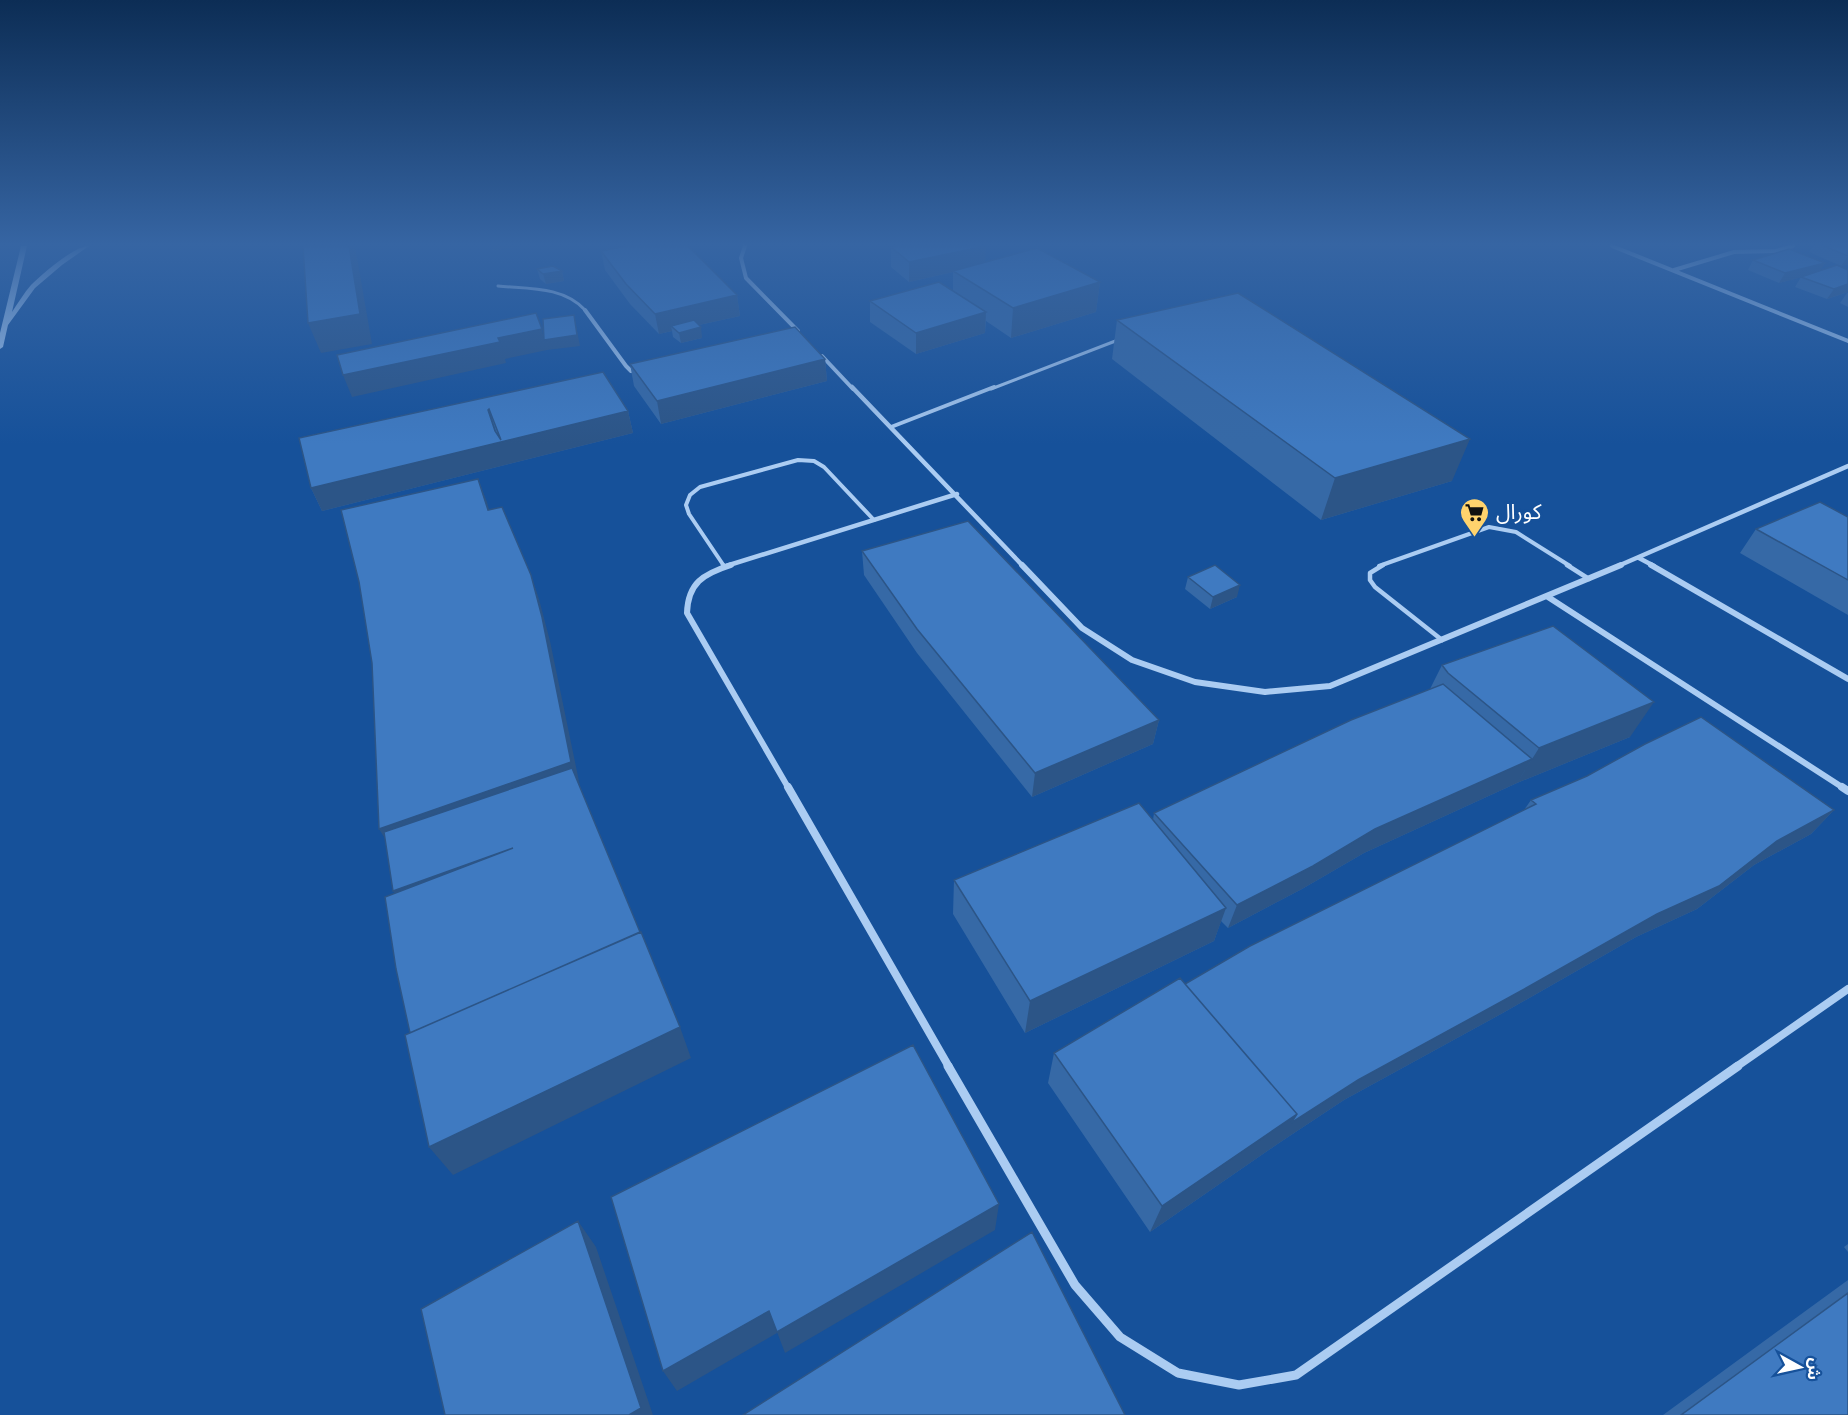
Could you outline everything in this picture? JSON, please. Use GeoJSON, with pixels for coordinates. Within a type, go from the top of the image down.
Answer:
{"type":"FeatureCollection","features":[{"type":"Feature","properties":{"kind":"street"},"geometry":{"type":"LineString","coordinates":[[0,347],[9,312]]}},
{"type":"Feature","properties":{"kind":"street"},"geometry":{"type":"LineString","coordinates":[[6,324],[15,312]]}},
{"type":"Feature","properties":{"kind":"street"},"geometry":{"type":"LineString","coordinates":[[586,312],[626,366],[640,373]]}},
{"type":"Feature","properties":{"kind":"street"},"geometry":{"type":"LineString","coordinates":[[779,312],[804,338]]}},
{"type":"Feature","properties":{"kind":"street"},"geometry":{"type":"LineString","coordinates":[[1777,312],[1848,341]]}},
{"type":"Feature","properties":{"kind":"street"},"geometry":{"type":"LineString","coordinates":[[819,354],[957,495],[1082,628],[1132,660],[1195,682],[1265,692],[1330,686],[1548,597],[1848,466]]}},
{"type":"Feature","properties":{"kind":"street"},"geometry":{"type":"LineString","coordinates":[[957,495],[724,567],[700,578],[687,595],[687,613],[1075,1285],[1120,1337],[1178,1373],[1239,1385],[1296,1375],[1848,989]]}},
{"type":"Feature","properties":{"kind":"street"},"geometry":{"type":"LineString","coordinates":[[1638,558],[1848,679]]}},
{"type":"Feature","properties":{"kind":"street"},"geometry":{"type":"LineString","coordinates":[[1548,597],[1848,791]]}},
{"type":"Feature","properties":{"kind":"lane"},"geometry":{"type":"LineString","coordinates":[[891,427],[1121,338]]}},
{"type":"Feature","properties":{"kind":"lane"},"geometry":{"type":"LineString","coordinates":[[724,567],[688,513],[686,505],[690,495],[700,487],[798,460],[814,461],[825,467],[874,520]]}},
{"type":"Feature","properties":{"kind":"lane"},"geometry":{"type":"LineString","coordinates":[[1442,640],[1375,587],[1370,580],[1370,573],[1375,568],[1490,527],[1516,532],[1589,579]]}},
{"type":"Feature","properties":{"kind":"building"},"geometry":{"type":"Polygon","coordinates":[[[307,312],[360,312],[360,314],[308,323],[307,312]]]}},
{"type":"Feature","properties":{"kind":"building"},"geometry":{"type":"Polygon","coordinates":[[[886,312],[986,312],[916,333],[886,312]]]}},
{"type":"Feature","properties":{"kind":"building"},"geometry":{"type":"Polygon","coordinates":[[[1153,312],[1268,312],[1470,439],[1335,478],[1117,320],[1153,312]]]}},
{"type":"Feature","properties":{"kind":"building"},"geometry":{"type":"Polygon","coordinates":[[[536,313],[542,329],[498,338],[500,342],[343,375],[337,355],[536,313]]]}},
{"type":"Feature","properties":{"kind":"building"},"geometry":{"type":"Polygon","coordinates":[[[574,315],[577,335],[544,340],[543,319],[574,315]]]}},
{"type":"Feature","properties":{"kind":"building"},"geometry":{"type":"Polygon","coordinates":[[[694,320],[701,327],[679,333],[671,326],[694,320]]]}},
{"type":"Feature","properties":{"kind":"building"},"geometry":{"type":"Polygon","coordinates":[[[795,327],[825,359],[657,401],[630,364],[795,327]]]}},
{"type":"Feature","properties":{"kind":"building"},"geometry":{"type":"Polygon","coordinates":[[[603,372],[628,411],[311,488],[299,438],[603,372]],[[489,409],[495,431],[501,440],[489,409]]]}},
{"type":"Feature","properties":{"kind":"building"},"geometry":{"type":"Polygon","coordinates":[[[478,479],[488,510],[502,507],[531,575],[542,617],[571,762],[379,829],[372,663],[359,582],[341,510],[478,479]]]}},
{"type":"Feature","properties":{"kind":"building"},"geometry":{"type":"Polygon","coordinates":[[[1820,502],[1848,517],[1848,580],[1756,529],[1820,502]]]}},
{"type":"Feature","properties":{"kind":"building"},"geometry":{"type":"Polygon","coordinates":[[[968,521],[1159,720],[1035,773],[917,629],[862,551],[968,521]]]}},
{"type":"Feature","properties":{"kind":"building"},"geometry":{"type":"Polygon","coordinates":[[[1215,565],[1240,585],[1213,597],[1188,577],[1215,565]]]}},
{"type":"Feature","properties":{"kind":"building"},"geometry":{"type":"Polygon","coordinates":[[[1553,626],[1654,702],[1539,748],[1448,673],[1442,665],[1553,626]]]}},
{"type":"Feature","properties":{"kind":"building"},"geometry":{"type":"Polygon","coordinates":[[[1443,684],[1532,759],[1375,829],[1313,866],[1237,905],[1154,813],[1351,720],[1443,684]]]}},
{"type":"Feature","properties":{"kind":"building"},"geometry":{"type":"Polygon","coordinates":[[[1701,717],[1834,810],[1777,841],[1719,886],[1657,914],[1358,1080],[1291,1123],[1297,1114],[1185,984],[1250,946],[1536,804],[1531,800],[1587,776],[1701,717]]]}},
{"type":"Feature","properties":{"kind":"building"},"geometry":{"type":"Polygon","coordinates":[[[572,768],[640,932],[410,1033],[396,969],[385,897],[513,848],[393,891],[384,832],[572,768]]]}},
{"type":"Feature","properties":{"kind":"building"},"geometry":{"type":"Polygon","coordinates":[[[1139,803],[1226,908],[1030,1001],[954,880],[1139,803]]]}},
{"type":"Feature","properties":{"kind":"building"},"geometry":{"type":"Polygon","coordinates":[[[641,932],[680,1027],[429,1147],[405,1035],[641,932]]]}},
{"type":"Feature","properties":{"kind":"building"},"geometry":{"type":"Polygon","coordinates":[[[1180,978],[1297,1114],[1162,1206],[1054,1053],[1180,978]]]}},
{"type":"Feature","properties":{"kind":"building"},"geometry":{"type":"Polygon","coordinates":[[[913,1045],[999,1204],[777,1332],[769,1311],[663,1371],[611,1197],[913,1045]]]}},
{"type":"Feature","properties":{"kind":"building"},"geometry":{"type":"Polygon","coordinates":[[[578,1221],[641,1408],[629,1415],[445,1415],[421,1309],[578,1221]]]}},
{"type":"Feature","properties":{"kind":"building"},"geometry":{"type":"Polygon","coordinates":[[[1032,1232],[1125,1415],[743,1415],[1032,1232]]]}},
{"type":"Feature","properties":{"kind":"building"},"geometry":{"type":"Polygon","coordinates":[[[1848,1293],[1848,1415],[1681,1415],[1848,1293]]]}},
{"type":"Feature","properties":{"kind":"place","name":"كورال"},"geometry":{"type":"Point","coordinates":[1475,538]}}]}
